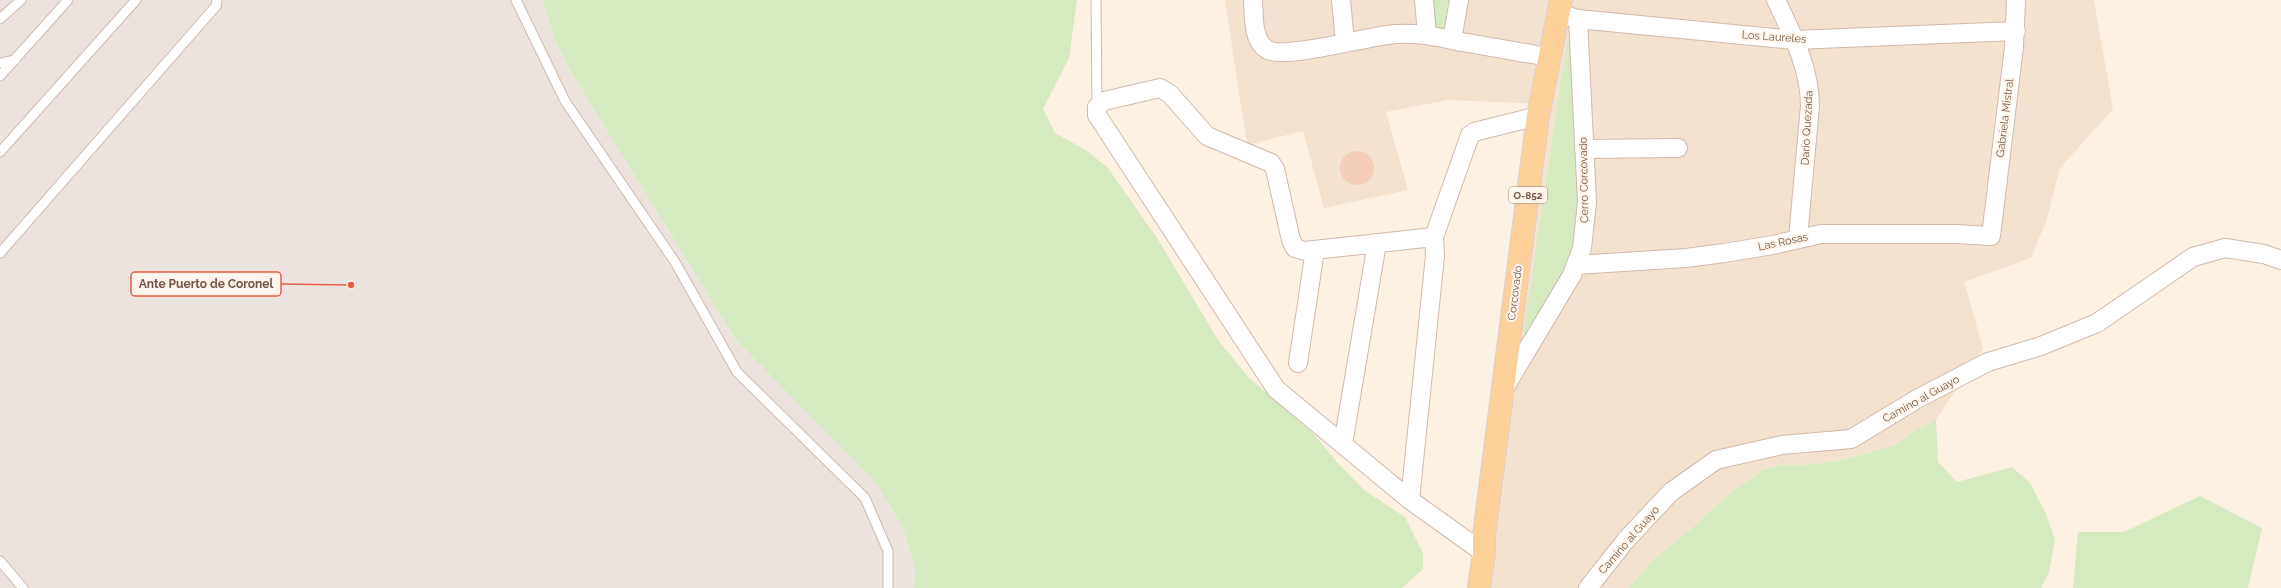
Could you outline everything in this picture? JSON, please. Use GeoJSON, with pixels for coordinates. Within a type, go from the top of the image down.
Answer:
{"type":"FeatureCollection","features":[{"type":"Feature","properties":{"kind":"main road","name":"Corcovado"},"geometry":{"type":"LineString","coordinates":[[1479,588],[1502,391],[1538,116],[1559,7]]}},
{"type":"Feature","properties":{"kind":"street"},"geometry":{"type":"LineString","coordinates":[[1253,0],[1257,36],[1262,46],[1270,51],[1286,53],[1396,34],[1427,35],[1549,57]]}},
{"type":"Feature","properties":{"kind":"street"},"geometry":{"type":"LineString","coordinates":[[1341,0],[1344,42]]}},
{"type":"Feature","properties":{"kind":"street"},"geometry":{"type":"LineString","coordinates":[[1424,0],[1427,35]]}},
{"type":"Feature","properties":{"kind":"street"},"geometry":{"type":"LineString","coordinates":[[1452,40],[1459,0]]}},
{"type":"Feature","properties":{"kind":"street","name":"Darío Quezada"},"geometry":{"type":"LineString","coordinates":[[1776,0],[1794,40],[1807,77],[1810,106],[1798,238]]}},
{"type":"Feature","properties":{"kind":"street","name":"Gabriela Mistral"},"geometry":{"type":"LineString","coordinates":[[1991,236],[2016,31],[2016,0]]}},
{"type":"Feature","properties":{"kind":"street","name":"Los Laureles"},"geometry":{"type":"LineString","coordinates":[[1559,7],[1578,19],[1794,40],[2016,31]]}},
{"type":"Feature","properties":{"kind":"street","name":"Cerro Corcovado"},"geometry":{"type":"LineString","coordinates":[[1502,391],[1576,265],[1582,248],[1587,216],[1578,19]]}},
{"type":"Feature","properties":{"kind":"street"},"geometry":{"type":"LineString","coordinates":[[1434,237],[1305,251],[1292,245],[1276,169],[1271,163],[1207,136],[1165,90],[1160,88],[1104,101],[1097,107],[1097,115],[1276,389],[1410,500],[1484,552]]}},
{"type":"Feature","properties":{"kind":"street"},"geometry":{"type":"LineString","coordinates":[[1410,500],[1435,256],[1434,237],[1470,135],[1474,132],[1538,116]]}},
{"type":"Feature","properties":{"kind":"street"},"geometry":{"type":"LineString","coordinates":[[1584,149],[1678,148]]}},
{"type":"Feature","properties":{"kind":"street","name":"Las Rosas"},"geometry":{"type":"LineString","coordinates":[[1576,265],[1686,258],[1773,245],[1798,238],[1841,233],[1955,234],[1991,236]]}},
{"type":"Feature","properties":{"kind":"street"},"geometry":{"type":"LineString","coordinates":[[1342,444],[1377,243]]}},
{"type":"Feature","properties":{"kind":"street","name":"Camino al Guayo"},"geometry":{"type":"LineString","coordinates":[[1588,588],[1626,540],[1671,492],[1716,460],[1782,445],[1851,439],[1917,399],[1988,362],[2041,346],[2097,323],[2193,258],[2225,248],[2264,254],[2281,260]]}},
{"type":"Feature","properties":{"kind":"street"},"geometry":{"type":"LineString","coordinates":[[1298,363],[1314,250]]}},
{"type":"Feature","properties":{"kind":"lane"},"geometry":{"type":"LineString","coordinates":[[0,20],[21,0]]}},
{"type":"Feature","properties":{"kind":"lane"},"geometry":{"type":"LineString","coordinates":[[0,76],[68,0]]}},
{"type":"Feature","properties":{"kind":"lane"},"geometry":{"type":"LineString","coordinates":[[0,152],[136,0]]}},
{"type":"Feature","properties":{"kind":"lane"},"geometry":{"type":"LineString","coordinates":[[0,253],[216,6],[217,0]]}},
{"type":"Feature","properties":{"kind":"lane"},"geometry":{"type":"LineString","coordinates":[[516,0],[565,101],[675,262],[737,372],[865,498],[888,551],[888,588]]}},
{"type":"Feature","properties":{"kind":"lane"},"geometry":{"type":"LineString","coordinates":[[1096,0],[1097,107]]}},
{"type":"Feature","properties":{"kind":"lane"},"geometry":{"type":"LineString","coordinates":[[0,63],[15,60]]}},
{"type":"Feature","properties":{"kind":"lane"},"geometry":{"type":"LineString","coordinates":[[0,561],[23,588]]}},
{"type":"Feature","properties":{"kind":"shaded area"},"geometry":{"type":"Polygon","coordinates":[[[0,0],[542,0],[555,40],[571,72],[736,340],[876,483],[903,527],[915,569],[914,588],[0,588],[0,0]]]}},
{"type":"Feature","properties":{"kind":"shaded area"},"geometry":{"type":"Polygon","coordinates":[[[1225,0],[2094,0],[2113,109],[2060,168],[2047,219],[2031,258],[1964,282],[1983,348],[1936,420],[1913,432],[1893,446],[1837,461],[1803,465],[1780,465],[1763,470],[1733,491],[1653,560],[1629,588],[1481,588],[1543,104],[1448,100],[1386,112],[1408,190],[1324,208],[1303,131],[1247,145],[1225,0]]]}},
{"type":"Feature","properties":{"kind":"green space"},"geometry":{"type":"Polygon","coordinates":[[[542,0],[1077,0],[1069,58],[1043,109],[1055,133],[1086,150],[1108,168],[1159,241],[1218,340],[1250,379],[1307,426],[1335,460],[1364,490],[1405,517],[1423,553],[1423,569],[1402,588],[914,588],[915,569],[903,527],[876,483],[736,340],[571,72],[555,40],[542,0]]]}},
{"type":"Feature","properties":{"kind":"green space"},"geometry":{"type":"Polygon","coordinates":[[[1431,0],[1456,0],[1451,31],[1437,31],[1433,26],[1431,0]]]}},
{"type":"Feature","properties":{"kind":"green space"},"geometry":{"type":"Polygon","coordinates":[[[1567,41],[1570,45],[1581,200],[1572,263],[1521,348],[1567,41]]]}},
{"type":"Feature","properties":{"kind":"green space"},"geometry":{"type":"Polygon","coordinates":[[[1936,420],[1938,462],[1957,482],[2012,467],[2030,483],[2045,512],[2055,539],[2049,572],[2041,588],[1629,588],[1653,560],[1733,491],[1763,470],[1780,465],[1803,465],[1837,461],[1893,446],[1913,432],[1936,420]]]}},
{"type":"Feature","properties":{"kind":"green space"},"geometry":{"type":"Polygon","coordinates":[[[2200,496],[2262,528],[2248,588],[2073,588],[2078,532],[2124,532],[2200,496]]]}},
{"type":"Feature","properties":{"kind":"building"},"geometry":{"type":"Polygon","coordinates":[[[1354,151],[1360,151],[1369,156],[1373,162],[1373,174],[1369,180],[1360,185],[1354,185],[1345,180],[1340,171],[1340,165],[1345,156],[1354,151]]]}},
{"type":"Feature","properties":{"kind":"place","name":"Ante Puerto de Coronel"},"geometry":{"type":"Point","coordinates":[351,285]}}]}
